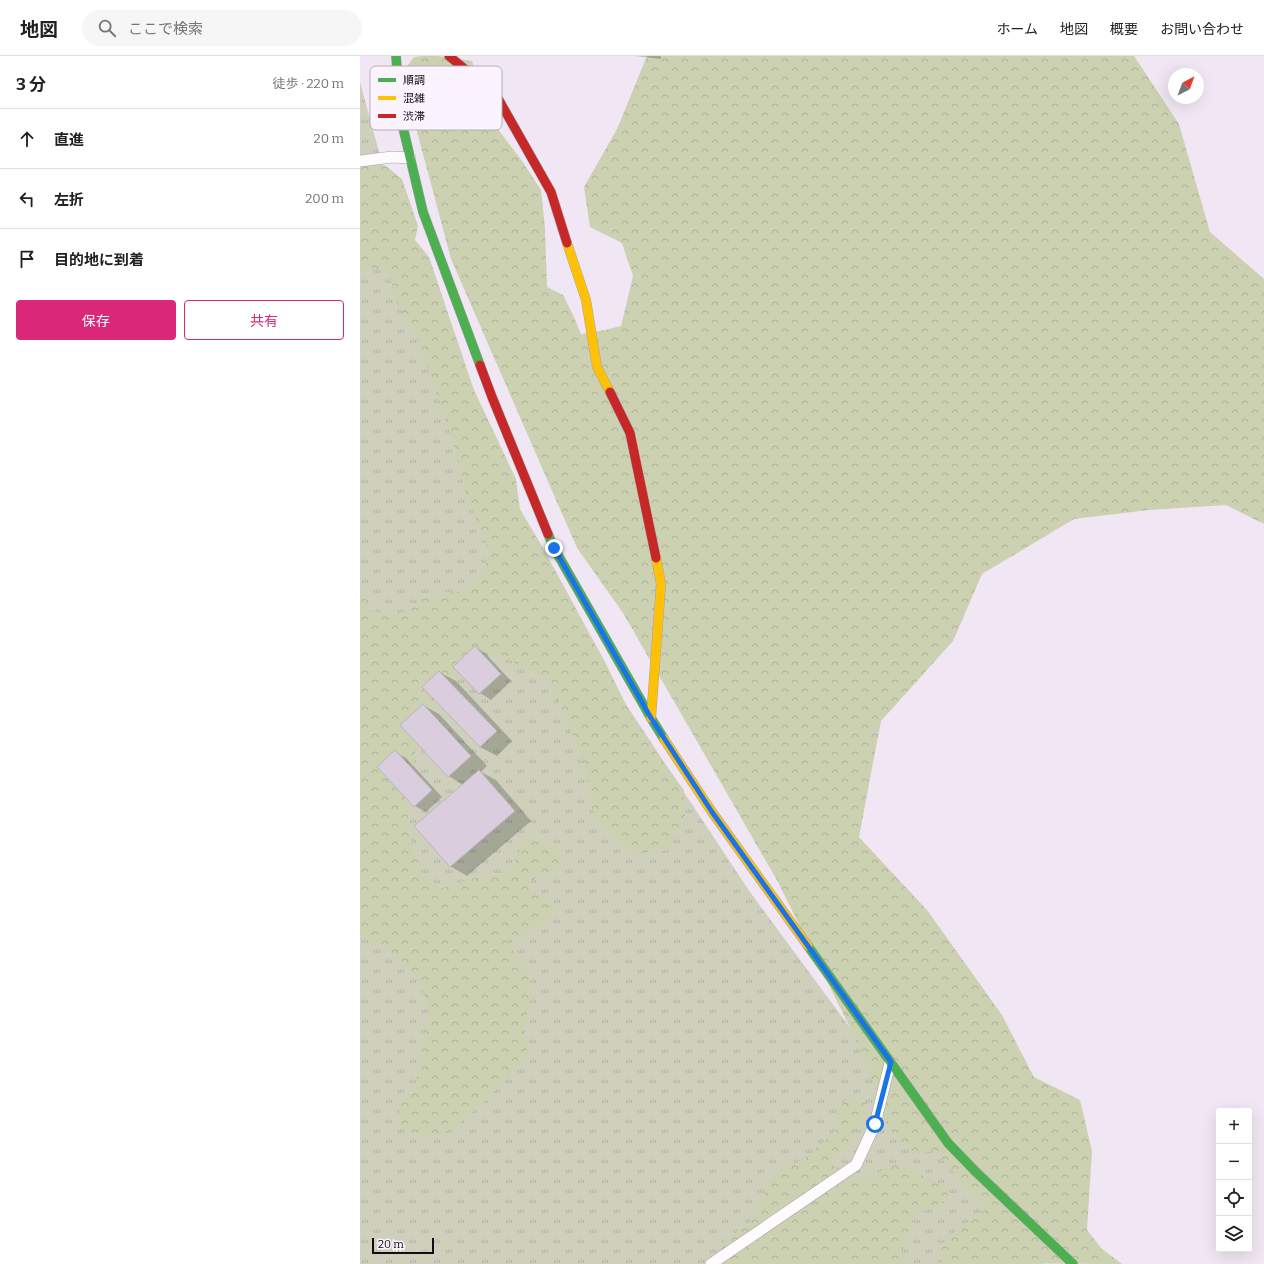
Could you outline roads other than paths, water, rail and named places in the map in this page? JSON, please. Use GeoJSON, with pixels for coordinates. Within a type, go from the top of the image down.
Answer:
{"type":"FeatureCollection","features":[{"type":"Feature","properties":{"kind":"street"},"geometry":{"type":"LineString","coordinates":[[396,56],[397,66]]}},
{"type":"Feature","properties":{"kind":"street"},"geometry":{"type":"LineString","coordinates":[[449,56],[461,66]]}},
{"type":"Feature","properties":{"kind":"street"},"geometry":{"type":"LineString","coordinates":[[502,106],[551,192],[586,300],[597,367],[630,433],[661,584],[651,718]]}},
{"type":"Feature","properties":{"kind":"street"},"geometry":{"type":"LineString","coordinates":[[404,130],[426,219],[492,397],[554,548],[651,718],[712,812],[948,1143],[976,1172],[1073,1264]]}},
{"type":"Feature","properties":{"kind":"lane"},"geometry":{"type":"LineString","coordinates":[[360,160],[392,157],[410,158]]}},
{"type":"Feature","properties":{"kind":"lane"},"geometry":{"type":"LineString","coordinates":[[711,1264],[856,1164],[875,1124],[891,1062]]}}]}
